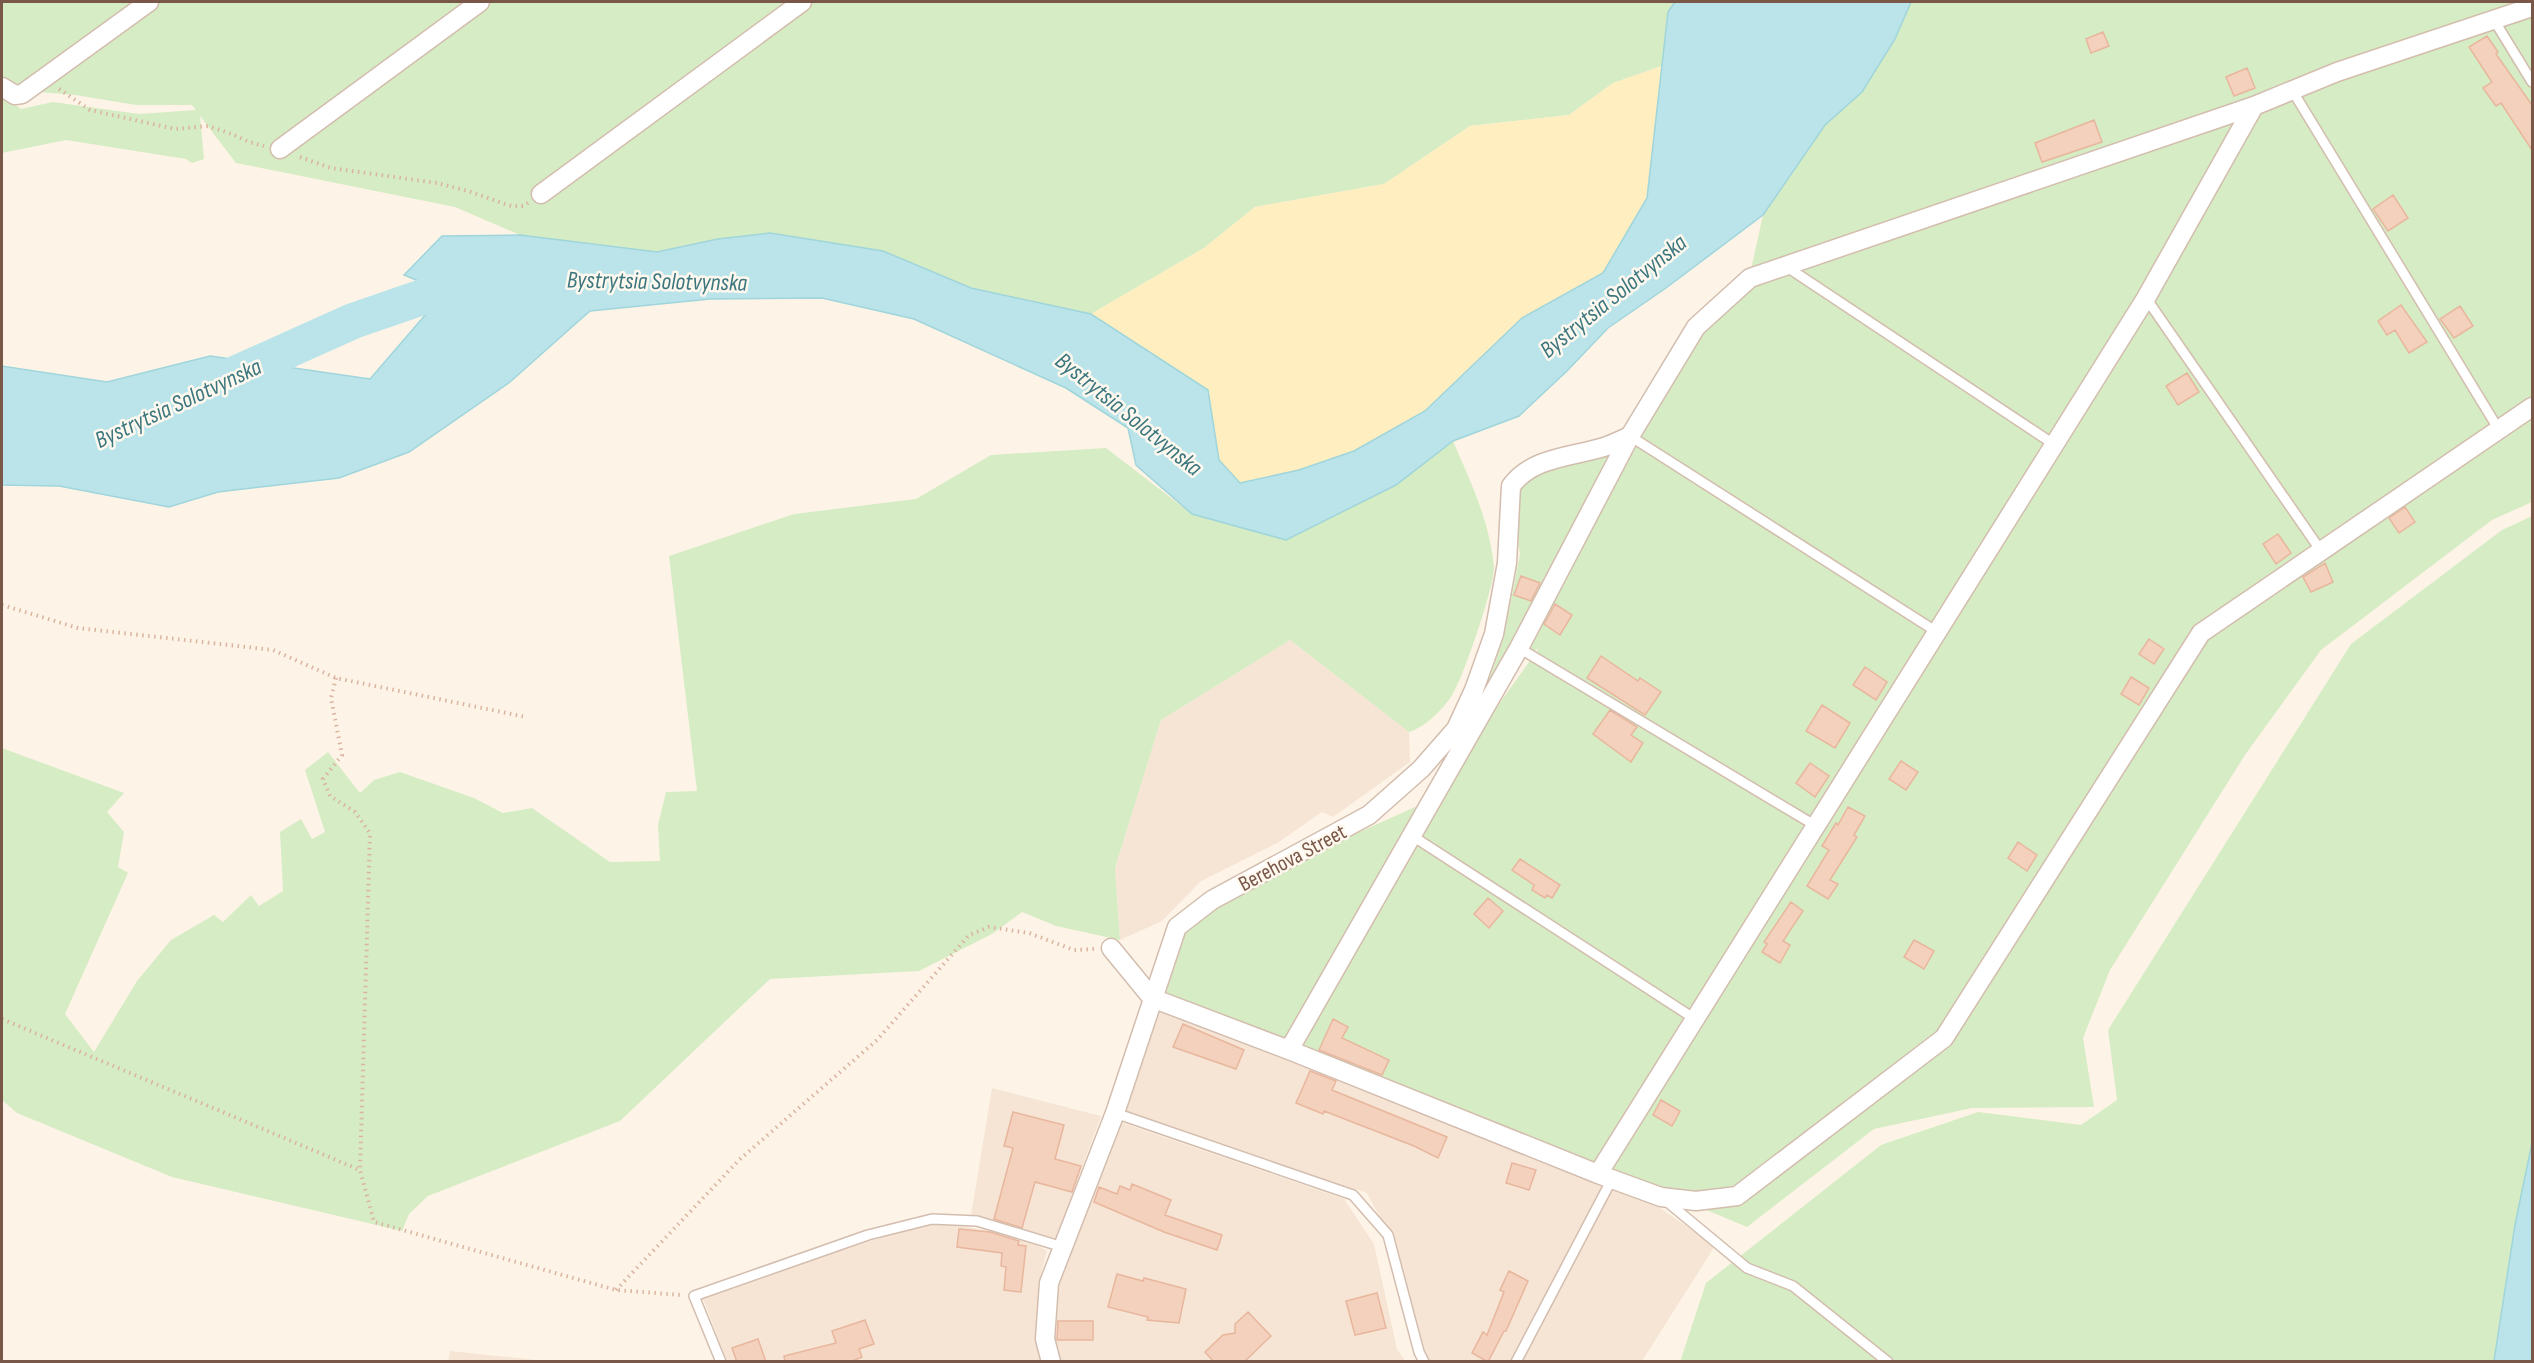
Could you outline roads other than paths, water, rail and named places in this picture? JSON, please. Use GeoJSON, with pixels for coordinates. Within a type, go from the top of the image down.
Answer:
{"type":"FeatureCollection","features":[{"type":"Feature","properties":{"kind":"street"},"geometry":{"type":"LineString","coordinates":[[2,87],[15,95],[22,94],[149,2]]}},
{"type":"Feature","properties":{"kind":"street"},"geometry":{"type":"LineString","coordinates":[[280,149],[480,2]]}},
{"type":"Feature","properties":{"kind":"street"},"geometry":{"type":"LineString","coordinates":[[541,194],[802,2]]}},
{"type":"Feature","properties":{"kind":"street"},"geometry":{"type":"LineString","coordinates":[[1289,1050],[1519,648],[1630,436],[1696,327],[1750,278],[2254,106],[2337,72],[2532,8]]}},
{"type":"Feature","properties":{"kind":"street"},"geometry":{"type":"LineString","coordinates":[[1605,1176],[1695,1019],[2146,298],[2254,106]]}},
{"type":"Feature","properties":{"kind":"street"},"geometry":{"type":"LineString","coordinates":[[1111,948],[1152,998],[1661,1197],[1696,1201],[1737,1196],[1944,1038],[2201,633],[2532,407]]}},
{"type":"Feature","properties":{"kind":"street","name":"Berehova Street"},"geometry":{"type":"LineString","coordinates":[[1051,1362],[1045,1339],[1049,1283],[1115,1113],[1177,927],[1212,900],[1369,815],[1421,769],[1456,729],[1474,690],[1494,634],[1507,563],[1511,486],[1517,477],[1528,469],[1551,460],[1604,447],[1630,436]]}},
{"type":"Feature","properties":{"kind":"lane"},"geometry":{"type":"LineString","coordinates":[[2494,20],[2532,82]]}},
{"type":"Feature","properties":{"kind":"lane"},"geometry":{"type":"LineString","coordinates":[[2292,90],[2499,429]]}},
{"type":"Feature","properties":{"kind":"lane"},"geometry":{"type":"LineString","coordinates":[[1785,266],[2055,445]]}},
{"type":"Feature","properties":{"kind":"lane"},"geometry":{"type":"LineString","coordinates":[[2146,298],[2321,551]]}},
{"type":"Feature","properties":{"kind":"lane"},"geometry":{"type":"LineString","coordinates":[[1630,436],[1937,632]]}},
{"type":"Feature","properties":{"kind":"lane"},"geometry":{"type":"LineString","coordinates":[[1519,648],[1816,826]]}},
{"type":"Feature","properties":{"kind":"lane"},"geometry":{"type":"LineString","coordinates":[[1411,836],[1695,1019]]}},
{"type":"Feature","properties":{"kind":"lane"},"geometry":{"type":"LineString","coordinates":[[1115,1113],[1353,1195],[1388,1235],[1419,1352],[1424,1362]]}},
{"type":"Feature","properties":{"kind":"lane"},"geometry":{"type":"LineString","coordinates":[[1516,1362],[1605,1176]]}},
{"type":"Feature","properties":{"kind":"lane"},"geometry":{"type":"LineString","coordinates":[[1661,1197],[1748,1268],[1793,1286],[1888,1362]]}},
{"type":"Feature","properties":{"kind":"lane"},"geometry":{"type":"LineString","coordinates":[[721,1362],[694,1296],[868,1234],[932,1219],[976,1221],[1063,1247]]}},
{"type":"Feature","properties":{"kind":"water"},"geometry":{"type":"Polygon","coordinates":[[[1675,2],[1911,2],[1895,39],[1862,92],[1825,125],[1763,215],[1666,288],[1608,328],[1519,416],[1453,441],[1396,485],[1286,540],[1192,514],[1136,465],[1128,428],[1066,388],[914,319],[822,298],[710,299],[590,311],[510,382],[409,452],[339,478],[218,492],[169,507],[59,486],[2,485],[2,366],[107,382],[210,356],[370,379],[445,292],[404,275],[442,236],[520,235],[657,252],[718,239],[770,233],[883,251],[971,288],[1091,314],[1208,390],[1219,460],[1240,483],[1299,470],[1354,451],[1425,411],[1522,318],[1603,273],[1647,198],[1668,12],[1675,2]]]}},
{"type":"Feature","properties":{"kind":"water"},"geometry":{"type":"Polygon","coordinates":[[[2532,1143],[2532,1361],[2494,1361],[2515,1225],[2532,1143]]]}},
{"type":"Feature","properties":{"kind":"waterway","name":"Bystrytsia Solotvynska"},"geometry":{"type":"LineString","coordinates":[[215,383],[353,321],[472,280],[488,280]]}}]}
